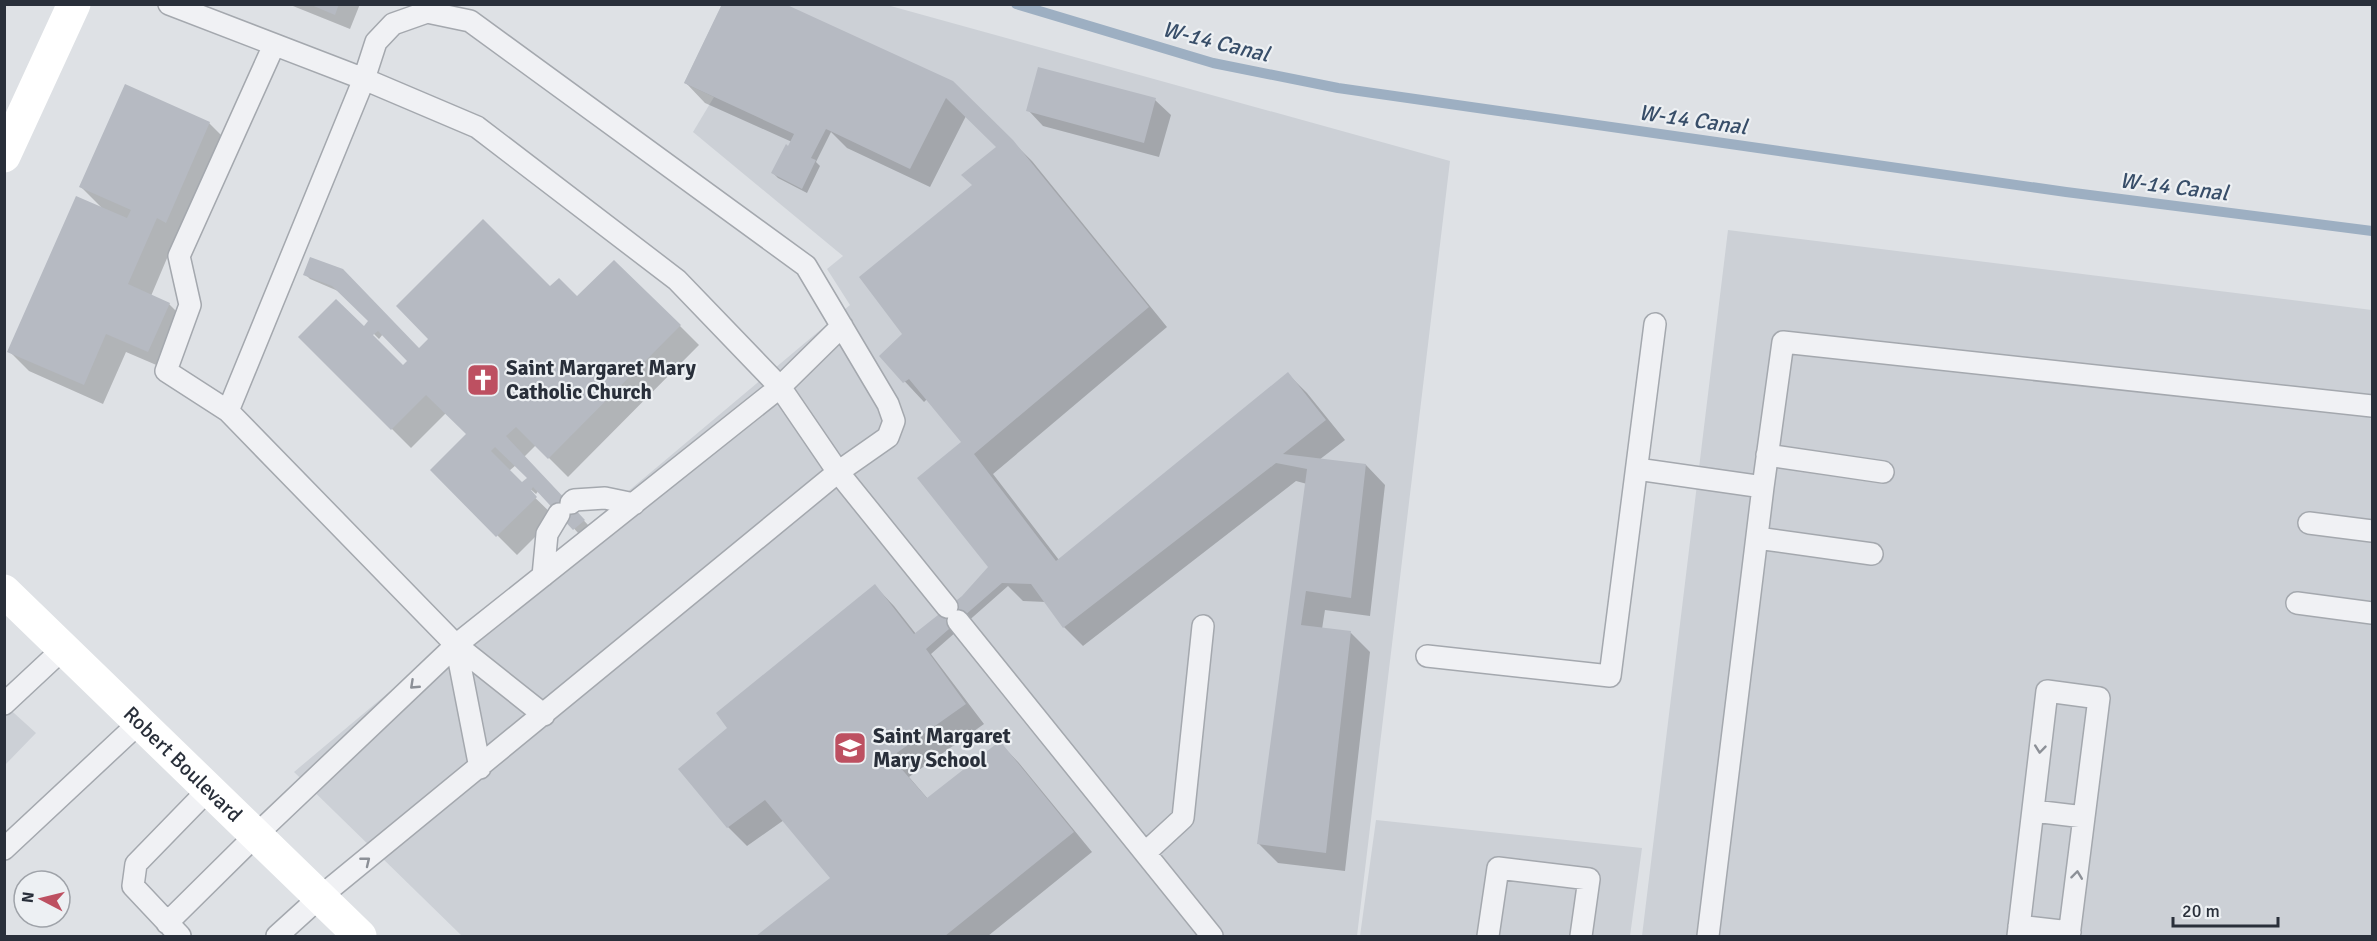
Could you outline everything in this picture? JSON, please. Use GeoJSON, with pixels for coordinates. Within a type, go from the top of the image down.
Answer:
{"type":"FeatureCollection","features":[{"type":"Feature","properties":{"kind":"main road"},"geometry":{"type":"LineString","coordinates":[[4,156],[74,4]]}},
{"type":"Feature","properties":{"kind":"main road","name":"Robert Boulevard"},"geometry":{"type":"LineString","coordinates":[[4,591],[360,936]]}},
{"type":"Feature","properties":{"kind":"lane"},"geometry":{"type":"LineString","coordinates":[[169,4],[364,79],[477,127],[677,280],[780,387],[838,472],[1212,936]]}},
{"type":"Feature","properties":{"kind":"lane"},"geometry":{"type":"LineString","coordinates":[[228,411],[364,79],[376,42],[393,24],[427,12],[470,21],[806,266],[888,404],[894,421],[888,437],[838,472],[320,897],[277,936]]}},
{"type":"Feature","properties":{"kind":"lane"},"geometry":{"type":"LineString","coordinates":[[274,45],[179,256],[190,305],[166,371],[228,411],[456,645],[544,715]]}},
{"type":"Feature","properties":{"kind":"lane"},"geometry":{"type":"LineString","coordinates":[[1427,656],[1610,676],[1655,324]]}},
{"type":"Feature","properties":{"kind":"lane"},"geometry":{"type":"LineString","coordinates":[[209,789],[136,864],[133,886],[173,930],[256,835],[456,645],[780,387],[842,326]]}},
{"type":"Feature","properties":{"kind":"lane"},"geometry":{"type":"LineString","coordinates":[[1708,936],[1756,538],[1783,342],[2373,406]]}},
{"type":"Feature","properties":{"kind":"lane"},"geometry":{"type":"LineString","coordinates":[[1767,455],[1883,472]]}},
{"type":"Feature","properties":{"kind":"lane"},"geometry":{"type":"LineString","coordinates":[[1637,469],[1763,487]]}},
{"type":"Feature","properties":{"kind":"lane"},"geometry":{"type":"LineString","coordinates":[[543,576],[547,534],[574,500],[605,498],[634,504]]}},
{"type":"Feature","properties":{"kind":"lane"},"geometry":{"type":"LineString","coordinates":[[2309,523],[2373,531]]}},
{"type":"Feature","properties":{"kind":"lane"},"geometry":{"type":"LineString","coordinates":[[1756,538],[1872,554]]}},
{"type":"Feature","properties":{"kind":"lane"},"geometry":{"type":"LineString","coordinates":[[2297,603],[2373,613]]}},
{"type":"Feature","properties":{"kind":"lane"},"geometry":{"type":"LineString","coordinates":[[1145,853],[1183,818],[1203,626]]}},
{"type":"Feature","properties":{"kind":"lane"},"geometry":{"type":"LineString","coordinates":[[456,645],[480,768]]}},
{"type":"Feature","properties":{"kind":"lane"},"geometry":{"type":"LineString","coordinates":[[4,704],[64,648]]}},
{"type":"Feature","properties":{"kind":"lane"},"geometry":{"type":"LineString","coordinates":[[2047,691],[2099,698],[2084,817],[2070,934],[2019,931],[2047,691]]}},
{"type":"Feature","properties":{"kind":"lane"},"geometry":{"type":"LineString","coordinates":[[4,849],[140,722]]}},
{"type":"Feature","properties":{"kind":"lane"},"geometry":{"type":"LineString","coordinates":[[2034,811],[2084,817]]}},
{"type":"Feature","properties":{"kind":"lane"},"geometry":{"type":"LineString","coordinates":[[1488,936],[1497,868],[1589,879],[1581,936]]}},
{"type":"Feature","properties":{"kind":"shaded area"},"geometry":{"type":"Polygon","coordinates":[[[722,5],[887,5],[1450,161],[1357,936],[462,936],[294,772],[850,305],[827,269],[843,256],[693,132],[714,97],[684,83],[722,5]]]}},
{"type":"Feature","properties":{"kind":"shaded area"},"geometry":{"type":"Polygon","coordinates":[[[1728,230],[2372,310],[2372,936],[1642,936],[1728,230]]]}},
{"type":"Feature","properties":{"kind":"shaded area"},"geometry":{"type":"Polygon","coordinates":[[[4,704],[36,733],[5,765],[4,765],[4,704]]]}},
{"type":"Feature","properties":{"kind":"shaded area"},"geometry":{"type":"Polygon","coordinates":[[[1376,820],[1642,848],[1630,936],[1360,936],[1376,820]]]}},
{"type":"Feature","properties":{"kind":"building"},"geometry":{"type":"Polygon","coordinates":[[[309,4],[339,4],[335,15],[309,4]]]}},
{"type":"Feature","properties":{"kind":"building"},"geometry":{"type":"Polygon","coordinates":[[[722,4],[785,4],[953,81],[1013,140],[1149,307],[974,454],[1056,561],[1288,372],[1326,420],[1283,454],[1366,464],[1351,598],[1306,591],[1301,625],[1351,631],[1326,853],[1257,844],[1307,469],[1276,463],[1063,628],[1031,584],[1002,583],[926,649],[966,704],[891,757],[927,798],[1000,741],[1074,832],[945,936],[756,936],[830,878],[765,800],[727,828],[678,769],[727,728],[716,713],[875,584],[914,634],[962,596],[988,567],[917,478],[961,442],[909,379],[903,383],[879,356],[902,334],[859,277],[972,185],[961,175],[996,147],[946,98],[910,169],[826,129],[811,158],[816,160],[802,189],[771,173],[786,144],[788,146],[794,134],[684,83],[722,4]]]}},
{"type":"Feature","properties":{"kind":"building"},"geometry":{"type":"Polygon","coordinates":[[[1038,67],[1156,98],[1144,143],[1026,111],[1038,67]]]}},
{"type":"Feature","properties":{"kind":"building"},"geometry":{"type":"Polygon","coordinates":[[[125,84],[210,122],[166,223],[157,218],[128,284],[170,303],[148,352],[106,334],[84,385],[7,352],[76,196],[127,218],[131,210],[79,187],[125,84]]]}},
{"type":"Feature","properties":{"kind":"building","name":"Saint Margaret Mary Catholic Church"},"geometry":{"type":"Polygon","coordinates":[[[483,219],[550,286],[559,278],[577,296],[614,260],[681,325],[548,459],[516,427],[506,436],[585,520],[573,530],[533,487],[531,490],[537,497],[496,537],[430,470],[466,434],[426,395],[391,430],[298,337],[336,299],[364,326],[368,321],[332,286],[303,275],[310,257],[343,269],[419,348],[428,339],[396,306],[483,219]],[[378,331],[373,335],[403,365],[407,361],[378,331]],[[495,447],[491,451],[522,482],[527,478],[495,447]]]}},
{"type":"Feature","properties":{"kind":"waterway","name":"W-14 Canal"},"geometry":{"type":"LineString","coordinates":[[1016,4],[1213,63],[1338,88],[2066,192],[2372,231]]}},
{"type":"Feature","properties":{"kind":"place","name":"Saint Margaret Mary Catholic Church"},"geometry":{"type":"Point","coordinates":[483,380]}},
{"type":"Feature","properties":{"kind":"place","name":"Saint Margaret Mary School"},"geometry":{"type":"Point","coordinates":[850,748]}}]}
